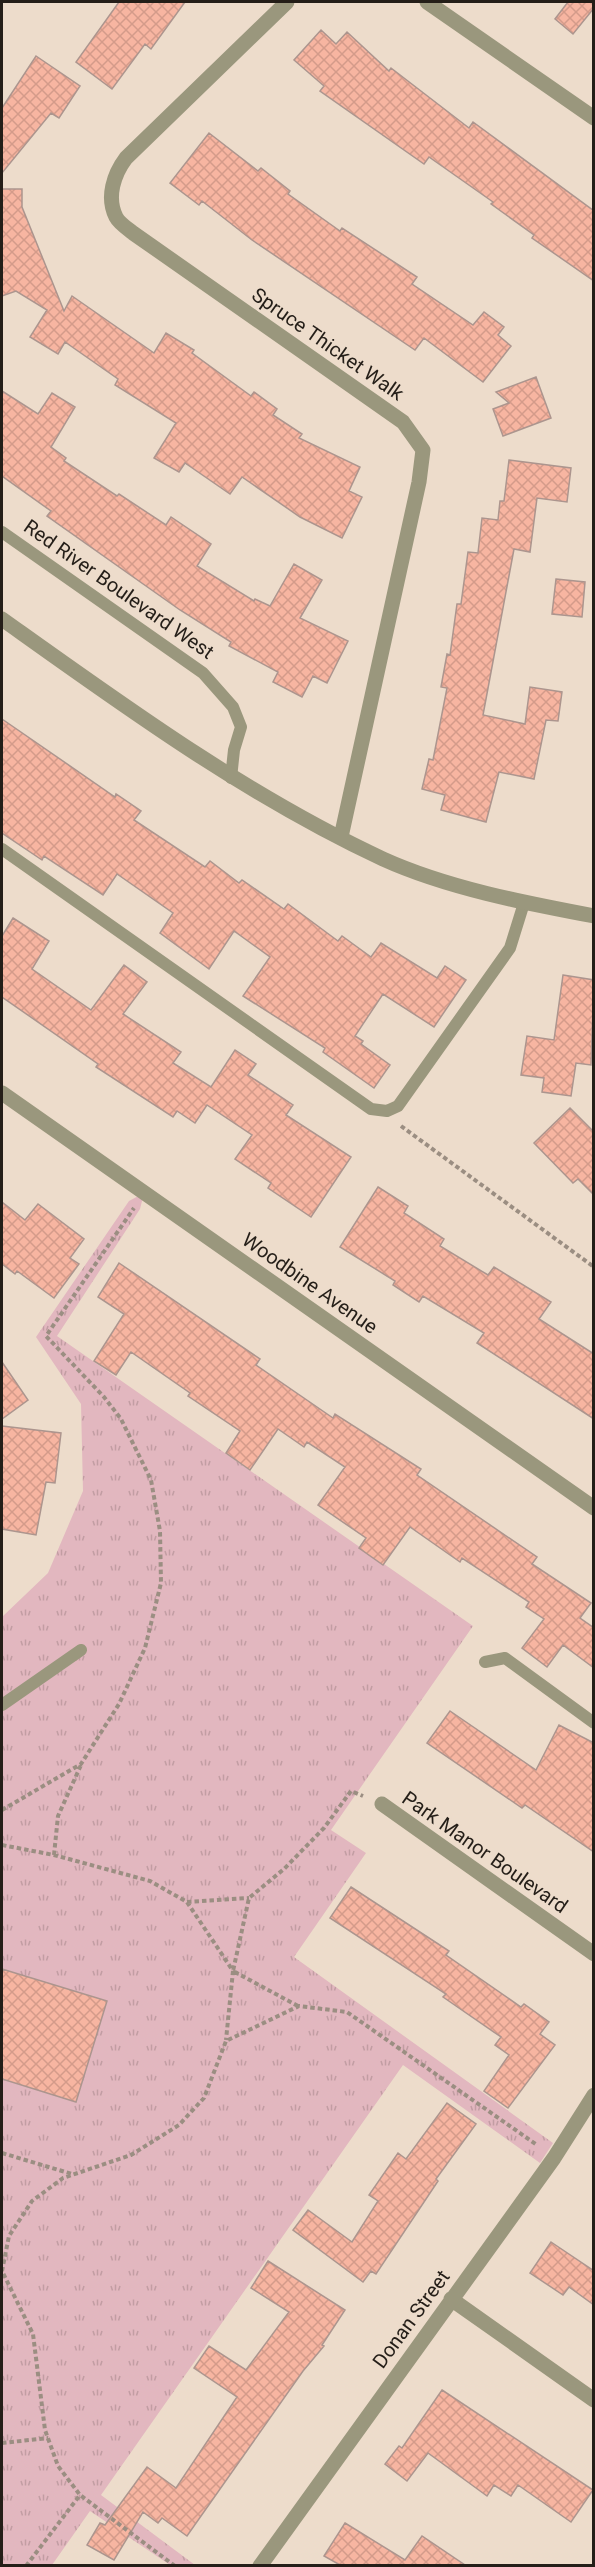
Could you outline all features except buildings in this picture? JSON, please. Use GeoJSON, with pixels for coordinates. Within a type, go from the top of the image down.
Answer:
{"type":"FeatureCollection","features":[{"type":"Feature","properties":{"kind":"street","name":"Spruce Thicket Walk"},"geometry":{"type":"LineString","coordinates":[[287,2],[126,158],[115,172],[112,196],[116,218],[134,233],[403,422],[423,450],[419,482],[341,837]]}},
{"type":"Feature","properties":{"kind":"street"},"geometry":{"type":"LineString","coordinates":[[427,2],[594,118]]}},
{"type":"Feature","properties":{"kind":"street"},"geometry":{"type":"LineString","coordinates":[[2,620],[231,778],[384,860],[524,903],[594,916]]}},
{"type":"Feature","properties":{"kind":"street","name":"Woodbine Avenue"},"geometry":{"type":"LineString","coordinates":[[2,1093],[594,1508]]}},
{"type":"Feature","properties":{"kind":"street","name":"Park Manor Boulevard"},"geometry":{"type":"LineString","coordinates":[[382,1804],[594,1954]]}},
{"type":"Feature","properties":{"kind":"street","name":"Donan Street"},"geometry":{"type":"LineString","coordinates":[[260,2565],[554,2158],[594,2095]]}},
{"type":"Feature","properties":{"kind":"street"},"geometry":{"type":"LineString","coordinates":[[451,2299],[594,2400]]}},
{"type":"Feature","properties":{"kind":"lane","name":"Red River Boulevard West"},"geometry":{"type":"LineString","coordinates":[[2,532],[203,673],[233,707],[242,727],[234,750],[231,778]]}},
{"type":"Feature","properties":{"kind":"lane"},"geometry":{"type":"LineString","coordinates":[[2,849],[371,1109],[387,1111],[398,1106],[510,948],[524,903]]}},
{"type":"Feature","properties":{"kind":"lane"},"geometry":{"type":"LineString","coordinates":[[2,1705],[81,1650]]}},
{"type":"Feature","properties":{"kind":"lane"},"geometry":{"type":"LineString","coordinates":[[485,1662],[505,1658],[594,1723]]}},
{"type":"Feature","properties":{"kind":"path"},"geometry":{"type":"LineString","coordinates":[[387,1111],[408,1134],[572,1249],[594,1267]]}},
{"type":"Feature","properties":{"kind":"path"},"geometry":{"type":"LineString","coordinates":[[54,1855],[58,1816],[81,1764],[119,1704],[145,1648],[161,1583],[160,1531],[151,1480],[121,1419],[104,1397],[46,1336],[144,1193]]}},
{"type":"Feature","properties":{"kind":"path"},"geometry":{"type":"LineString","coordinates":[[2,1810],[81,1764]]}},
{"type":"Feature","properties":{"kind":"path"},"geometry":{"type":"LineString","coordinates":[[187,1902],[249,1898],[284,1869],[324,1828],[351,1791],[382,1804]]}},
{"type":"Feature","properties":{"kind":"path"},"geometry":{"type":"LineString","coordinates":[[2,1845],[54,1855],[150,1881],[187,1902],[233,1971],[299,2006],[347,2012],[554,2158]]}},
{"type":"Feature","properties":{"kind":"path"},"geometry":{"type":"LineString","coordinates":[[175,2565],[80,2495],[58,2466],[48,2438],[33,2334],[2,2270],[9,2236],[32,2201],[72,2174],[130,2155],[179,2125],[204,2098],[226,2041],[233,1971],[249,1898]]}},
{"type":"Feature","properties":{"kind":"path"},"geometry":{"type":"LineString","coordinates":[[226,2041],[299,2006]]}},
{"type":"Feature","properties":{"kind":"path"},"geometry":{"type":"LineString","coordinates":[[2,2153],[72,2174]]}},
{"type":"Feature","properties":{"kind":"path"},"geometry":{"type":"LineString","coordinates":[[2,2443],[48,2438]]}},
{"type":"Feature","properties":{"kind":"path"},"geometry":{"type":"LineString","coordinates":[[26,2565],[80,2495]]}},
{"type":"Feature","properties":{"kind":"green space"},"geometry":{"type":"Polygon","coordinates":[[[144,1193],[140,1209],[57,1336],[473,1626],[331,1830],[366,1853],[294,1957],[553,2143],[540,2163],[403,2065],[101,2495],[195,2565],[170,2565],[90,2511],[52,2565],[2,2565],[2,1617],[48,1573],[83,1491],[81,1404],[36,1337],[129,1201],[144,1193]]]}}]}
